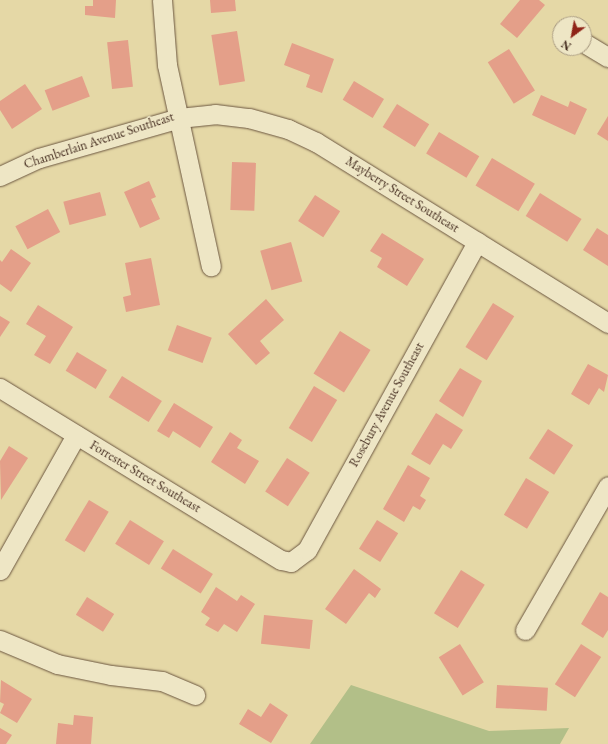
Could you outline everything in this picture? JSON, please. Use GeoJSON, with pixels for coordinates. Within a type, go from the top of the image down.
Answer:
{"type":"FeatureCollection","features":[{"type":"Feature","properties":{"kind":"street","name":"Chamberlain Avenue Southeast"},"geometry":{"type":"LineString","coordinates":[[0,176],[40,158],[179,118],[167,66],[162,0]]}},
{"type":"Feature","properties":{"kind":"street"},"geometry":{"type":"LineString","coordinates":[[592,48],[608,57]]}},
{"type":"Feature","properties":{"kind":"street","name":"Mayberry Street Southeast"},"geometry":{"type":"LineString","coordinates":[[179,118],[214,114],[249,118],[288,128],[316,142],[608,323]]}},
{"type":"Feature","properties":{"kind":"street"},"geometry":{"type":"LineString","coordinates":[[179,118],[211,266]]}},
{"type":"Feature","properties":{"kind":"street","name":"Rosebury Avenue Southeast"},"geometry":{"type":"LineString","coordinates":[[291,562],[307,550],[477,242]]}},
{"type":"Feature","properties":{"kind":"street","name":"Forrester Street Southeast"},"geometry":{"type":"LineString","coordinates":[[0,388],[281,560],[291,562]]}},
{"type":"Feature","properties":{"kind":"street"},"geometry":{"type":"LineString","coordinates":[[0,570],[76,435]]}},
{"type":"Feature","properties":{"kind":"street"},"geometry":{"type":"LineString","coordinates":[[525,630],[608,486]]}},
{"type":"Feature","properties":{"kind":"street"},"geometry":{"type":"LineString","coordinates":[[0,640],[57,664],[104,674],[162,681],[195,695]]}},
{"type":"Feature","properties":{"kind":"green space"},"geometry":{"type":"Polygon","coordinates":[[[351,685],[489,731],[569,728],[560,744],[310,744],[351,685]]]}},
{"type":"Feature","properties":{"kind":"building"},"geometry":{"type":"Polygon","coordinates":[[[93,0],[116,0],[115,18],[85,15],[85,6],[93,6],[93,0]]]}},
{"type":"Feature","properties":{"kind":"building"},"geometry":{"type":"Polygon","coordinates":[[[210,0],[235,0],[236,11],[211,13],[210,0]]]}},
{"type":"Feature","properties":{"kind":"building"},"geometry":{"type":"Polygon","coordinates":[[[520,0],[539,0],[545,5],[517,38],[500,24],[520,0]]]}},
{"type":"Feature","properties":{"kind":"building"},"geometry":{"type":"Polygon","coordinates":[[[237,31],[245,81],[219,85],[211,35],[237,31]]]}},
{"type":"Feature","properties":{"kind":"building"},"geometry":{"type":"Polygon","coordinates":[[[128,40],[133,87],[112,89],[107,42],[128,40]]]}},
{"type":"Feature","properties":{"kind":"building"},"geometry":{"type":"Polygon","coordinates":[[[292,43],[334,59],[322,93],[306,87],[310,75],[284,65],[292,43]]]}},
{"type":"Feature","properties":{"kind":"building"},"geometry":{"type":"Polygon","coordinates":[[[509,49],[535,91],[514,104],[488,62],[509,49]]]}},
{"type":"Feature","properties":{"kind":"building"},"geometry":{"type":"Polygon","coordinates":[[[82,76],[90,97],[53,111],[45,90],[82,76]]]}},
{"type":"Feature","properties":{"kind":"building"},"geometry":{"type":"Polygon","coordinates":[[[354,81],[384,99],[373,118],[343,100],[354,81]]]}},
{"type":"Feature","properties":{"kind":"building"},"geometry":{"type":"Polygon","coordinates":[[[25,84],[42,109],[12,129],[0,110],[0,101],[25,84]]]}},
{"type":"Feature","properties":{"kind":"building"},"geometry":{"type":"Polygon","coordinates":[[[541,95],[568,107],[570,101],[587,109],[575,135],[532,115],[541,95]]]}},
{"type":"Feature","properties":{"kind":"building"},"geometry":{"type":"Polygon","coordinates":[[[397,104],[429,124],[415,147],[383,127],[397,104]]]}},
{"type":"Feature","properties":{"kind":"building"},"geometry":{"type":"Polygon","coordinates":[[[608,116],[608,141],[597,134],[608,116]]]}},
{"type":"Feature","properties":{"kind":"building"},"geometry":{"type":"Polygon","coordinates":[[[439,132],[479,156],[466,178],[426,153],[439,132]]]}},
{"type":"Feature","properties":{"kind":"building"},"geometry":{"type":"Polygon","coordinates":[[[492,158],[535,184],[518,211],[476,185],[492,158]]]}},
{"type":"Feature","properties":{"kind":"building"},"geometry":{"type":"Polygon","coordinates":[[[232,162],[256,163],[254,211],[230,210],[232,162]]]}},
{"type":"Feature","properties":{"kind":"building"},"geometry":{"type":"Polygon","coordinates":[[[149,181],[156,197],[151,199],[160,219],[140,228],[124,192],[149,181]]]}},
{"type":"Feature","properties":{"kind":"building"},"geometry":{"type":"Polygon","coordinates":[[[100,192],[106,215],[70,225],[63,202],[100,192]]]}},
{"type":"Feature","properties":{"kind":"building"},"geometry":{"type":"Polygon","coordinates":[[[540,193],[582,219],[567,242],[526,216],[540,193]]]}},
{"type":"Feature","properties":{"kind":"building"},"geometry":{"type":"Polygon","coordinates":[[[315,195],[340,211],[323,237],[298,221],[315,195]]]}},
{"type":"Feature","properties":{"kind":"building"},"geometry":{"type":"Polygon","coordinates":[[[48,209],[60,232],[28,249],[15,226],[48,209]]]}},
{"type":"Feature","properties":{"kind":"building"},"geometry":{"type":"Polygon","coordinates":[[[597,228],[608,235],[608,266],[583,250],[597,228]]]}},
{"type":"Feature","properties":{"kind":"building"},"geometry":{"type":"Polygon","coordinates":[[[382,233],[424,259],[407,286],[377,267],[382,258],[370,251],[382,233]]]}},
{"type":"Feature","properties":{"kind":"building"},"geometry":{"type":"Polygon","coordinates":[[[291,242],[302,281],[272,290],[260,251],[291,242]]]}},
{"type":"Feature","properties":{"kind":"building"},"geometry":{"type":"Polygon","coordinates":[[[11,249],[31,263],[11,292],[0,284],[0,260],[2,262],[11,249]]]}},
{"type":"Feature","properties":{"kind":"building"},"geometry":{"type":"Polygon","coordinates":[[[151,258],[160,305],[126,312],[123,297],[131,295],[125,263],[151,258]]]}},
{"type":"Feature","properties":{"kind":"building"},"geometry":{"type":"Polygon","coordinates":[[[266,299],[284,320],[260,341],[270,353],[256,365],[228,334],[266,299]]]}},
{"type":"Feature","properties":{"kind":"building"},"geometry":{"type":"Polygon","coordinates":[[[493,303],[514,316],[487,360],[465,347],[493,303]]]}},
{"type":"Feature","properties":{"kind":"building"},"geometry":{"type":"Polygon","coordinates":[[[38,305],[73,327],[50,364],[34,355],[46,336],[26,324],[38,305]]]}},
{"type":"Feature","properties":{"kind":"building"},"geometry":{"type":"Polygon","coordinates":[[[0,316],[10,322],[0,337],[0,316]]]}},
{"type":"Feature","properties":{"kind":"building"},"geometry":{"type":"Polygon","coordinates":[[[177,325],[212,338],[203,363],[168,350],[177,325]]]}},
{"type":"Feature","properties":{"kind":"building"},"geometry":{"type":"Polygon","coordinates":[[[340,331],[371,350],[344,392],[314,373],[340,331]]]}},
{"type":"Feature","properties":{"kind":"building"},"geometry":{"type":"Polygon","coordinates":[[[77,352],[107,370],[96,389],[66,371],[77,352]]]}},
{"type":"Feature","properties":{"kind":"building"},"geometry":{"type":"Polygon","coordinates":[[[588,364],[608,375],[604,392],[599,388],[589,405],[571,394],[588,364]]]}},
{"type":"Feature","properties":{"kind":"building"},"geometry":{"type":"Polygon","coordinates":[[[460,368],[482,381],[463,417],[439,401],[460,368]]]}},
{"type":"Feature","properties":{"kind":"building"},"geometry":{"type":"Polygon","coordinates":[[[122,376],[162,401],[149,422],[109,397],[122,376]]]}},
{"type":"Feature","properties":{"kind":"building"},"geometry":{"type":"Polygon","coordinates":[[[314,386],[337,400],[312,442],[289,428],[314,386]]]}},
{"type":"Feature","properties":{"kind":"building"},"geometry":{"type":"Polygon","coordinates":[[[174,403],[213,427],[200,448],[173,431],[169,438],[157,431],[174,403]]]}},
{"type":"Feature","properties":{"kind":"building"},"geometry":{"type":"Polygon","coordinates":[[[436,413],[463,430],[451,449],[443,444],[430,465],[411,454],[436,413]]]}},
{"type":"Feature","properties":{"kind":"building"},"geometry":{"type":"Polygon","coordinates":[[[548,429],[573,445],[554,475],[529,458],[548,429]]]}},
{"type":"Feature","properties":{"kind":"building"},"geometry":{"type":"Polygon","coordinates":[[[230,432],[242,440],[237,448],[259,461],[245,484],[211,462],[230,432]]]}},
{"type":"Feature","properties":{"kind":"building"},"geometry":{"type":"Polygon","coordinates":[[[9,446],[28,458],[1,500],[0,461],[9,446]]]}},
{"type":"Feature","properties":{"kind":"building"},"geometry":{"type":"Polygon","coordinates":[[[287,458],[310,473],[288,506],[265,492],[287,458]]]}},
{"type":"Feature","properties":{"kind":"building"},"geometry":{"type":"Polygon","coordinates":[[[408,465],[430,478],[420,496],[426,500],[420,510],[413,506],[404,522],[383,509],[408,465]]]}},
{"type":"Feature","properties":{"kind":"building"},"geometry":{"type":"Polygon","coordinates":[[[526,478],[549,492],[527,529],[504,515],[526,478]]]}},
{"type":"Feature","properties":{"kind":"building"},"geometry":{"type":"Polygon","coordinates":[[[89,500],[109,512],[85,552],[65,540],[89,500]]]}},
{"type":"Feature","properties":{"kind":"building"},"geometry":{"type":"Polygon","coordinates":[[[130,520],[164,541],[149,565],[115,544],[130,520]]]}},
{"type":"Feature","properties":{"kind":"building"},"geometry":{"type":"Polygon","coordinates":[[[377,520],[398,533],[380,562],[359,549],[377,520]]]}},
{"type":"Feature","properties":{"kind":"building"},"geometry":{"type":"Polygon","coordinates":[[[173,549],[213,574],[201,593],[161,569],[173,549]]]}},
{"type":"Feature","properties":{"kind":"building"},"geometry":{"type":"Polygon","coordinates":[[[354,569],[381,589],[375,598],[369,593],[346,624],[325,609],[354,569]]]}},
{"type":"Feature","properties":{"kind":"building"},"geometry":{"type":"Polygon","coordinates":[[[461,570],[485,585],[458,628],[434,613],[461,570]]]}},
{"type":"Feature","properties":{"kind":"building"},"geometry":{"type":"Polygon","coordinates":[[[216,587],[237,601],[241,595],[255,604],[237,632],[224,624],[218,632],[205,625],[210,618],[201,612],[216,587]]]}},
{"type":"Feature","properties":{"kind":"building"},"geometry":{"type":"Polygon","coordinates":[[[600,592],[608,597],[608,630],[603,638],[581,624],[600,592]]]}},
{"type":"Feature","properties":{"kind":"building"},"geometry":{"type":"Polygon","coordinates":[[[87,597],[114,614],[103,632],[76,615],[87,597]]]}},
{"type":"Feature","properties":{"kind":"building"},"geometry":{"type":"Polygon","coordinates":[[[264,615],[313,620],[310,649],[261,644],[264,615]]]}},
{"type":"Feature","properties":{"kind":"building"},"geometry":{"type":"Polygon","coordinates":[[[460,644],[484,682],[463,695],[439,657],[460,644]]]}},
{"type":"Feature","properties":{"kind":"building"},"geometry":{"type":"Polygon","coordinates":[[[581,644],[601,657],[575,697],[555,684],[581,644]]]}},
{"type":"Feature","properties":{"kind":"building"},"geometry":{"type":"Polygon","coordinates":[[[1,680],[32,699],[17,723],[0,713],[4,704],[0,702],[1,680]]]}},
{"type":"Feature","properties":{"kind":"building"},"geometry":{"type":"Polygon","coordinates":[[[497,685],[548,688],[547,711],[496,708],[497,685]]]}},
{"type":"Feature","properties":{"kind":"building"},"geometry":{"type":"Polygon","coordinates":[[[270,703],[288,715],[271,743],[239,724],[248,709],[261,717],[270,703]]]}},
{"type":"Feature","properties":{"kind":"building"},"geometry":{"type":"Polygon","coordinates":[[[74,715],[93,717],[91,744],[56,744],[58,723],[73,725],[74,715]]]}},
{"type":"Feature","properties":{"kind":"building"},"geometry":{"type":"Polygon","coordinates":[[[0,728],[12,735],[6,744],[0,744],[0,728]]]}}]}
